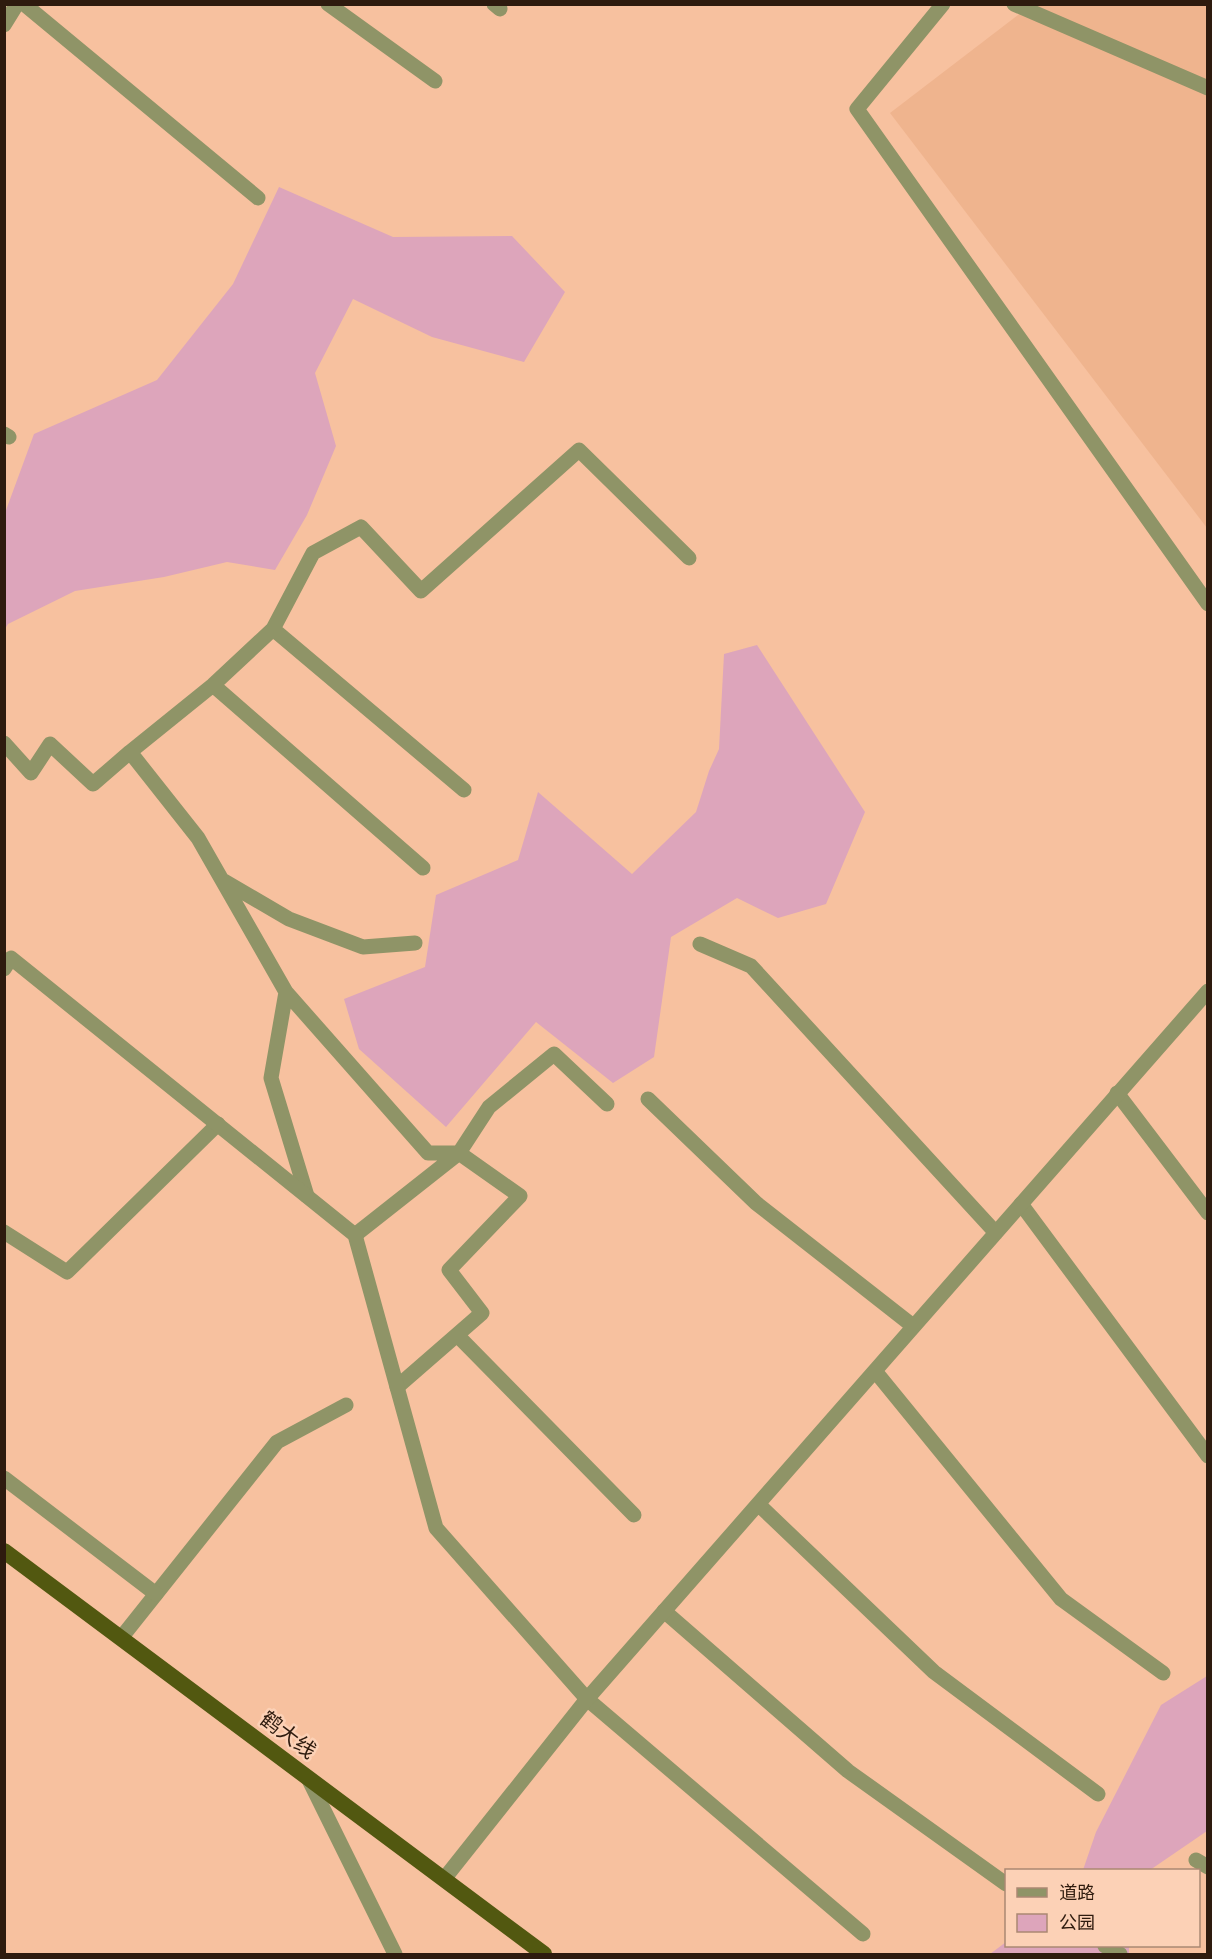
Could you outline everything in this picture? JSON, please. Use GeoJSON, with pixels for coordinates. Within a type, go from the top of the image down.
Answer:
{"type":"FeatureCollection","features":[{"type":"Feature","properties":{"kind":"highway","name":"鹤大线"},"geometry":{"type":"LineString","coordinates":[[4,1551],[544,1954]]}},
{"type":"Feature","properties":{"kind":"street"},"geometry":{"type":"LineString","coordinates":[[4,25],[17,4]]}},
{"type":"Feature","properties":{"kind":"street"},"geometry":{"type":"LineString","coordinates":[[24,4],[258,198]]}},
{"type":"Feature","properties":{"kind":"street"},"geometry":{"type":"LineString","coordinates":[[328,4],[435,81]]}},
{"type":"Feature","properties":{"kind":"street"},"geometry":{"type":"LineString","coordinates":[[943,4],[857,110],[1208,604]]}},
{"type":"Feature","properties":{"kind":"street"},"geometry":{"type":"LineString","coordinates":[[1014,4],[1208,88]]}},
{"type":"Feature","properties":{"kind":"street"},"geometry":{"type":"LineString","coordinates":[[4,743],[31,773],[50,744],[93,784],[213,685],[273,629],[313,553],[361,527],[421,591],[579,450],[689,558]]}},
{"type":"Feature","properties":{"kind":"street"},"geometry":{"type":"LineString","coordinates":[[273,629],[464,790]]}},
{"type":"Feature","properties":{"kind":"street"},"geometry":{"type":"LineString","coordinates":[[213,685],[423,868]]}},
{"type":"Feature","properties":{"kind":"street"},"geometry":{"type":"LineString","coordinates":[[130,752],[198,838],[286,992],[428,1153],[459,1153],[520,1196],[448,1270],[482,1313],[397,1387]]}},
{"type":"Feature","properties":{"kind":"street"},"geometry":{"type":"LineString","coordinates":[[222,879],[289,920],[363,947],[415,943]]}},
{"type":"Feature","properties":{"kind":"street"},"geometry":{"type":"LineString","coordinates":[[700,944],[751,966],[996,1233]]}},
{"type":"Feature","properties":{"kind":"street"},"geometry":{"type":"LineString","coordinates":[[7,960],[218,1124],[355,1235],[436,1528],[587,1699],[863,1935]]}},
{"type":"Feature","properties":{"kind":"street"},"geometry":{"type":"LineString","coordinates":[[444,1879],[587,1699],[1208,991]]}},
{"type":"Feature","properties":{"kind":"street"},"geometry":{"type":"LineString","coordinates":[[286,992],[271,1078],[307,1196]]}},
{"type":"Feature","properties":{"kind":"street"},"geometry":{"type":"LineString","coordinates":[[355,1235],[459,1153],[489,1107],[554,1054],[607,1104]]}},
{"type":"Feature","properties":{"kind":"street"},"geometry":{"type":"LineString","coordinates":[[1118,1093],[1208,1213]]}},
{"type":"Feature","properties":{"kind":"street"},"geometry":{"type":"LineString","coordinates":[[648,1099],[756,1203],[913,1326]]}},
{"type":"Feature","properties":{"kind":"street"},"geometry":{"type":"LineString","coordinates":[[4,1232],[67,1272],[218,1124]]}},
{"type":"Feature","properties":{"kind":"street"},"geometry":{"type":"LineString","coordinates":[[1021,1204],[1208,1456]]}},
{"type":"Feature","properties":{"kind":"street"},"geometry":{"type":"LineString","coordinates":[[457,1335],[634,1515]]}},
{"type":"Feature","properties":{"kind":"street"},"geometry":{"type":"LineString","coordinates":[[875,1371],[1061,1599],[1163,1673]]}},
{"type":"Feature","properties":{"kind":"street"},"geometry":{"type":"LineString","coordinates":[[121,1638],[277,1442],[346,1405]]}},
{"type":"Feature","properties":{"kind":"street"},"geometry":{"type":"LineString","coordinates":[[4,1478],[156,1594]]}},
{"type":"Feature","properties":{"kind":"street"},"geometry":{"type":"LineString","coordinates":[[758,1504],[934,1672],[1098,1794]]}},
{"type":"Feature","properties":{"kind":"street"},"geometry":{"type":"LineString","coordinates":[[664,1611],[848,1771],[1005,1883]]}},
{"type":"Feature","properties":{"kind":"street"},"geometry":{"type":"LineString","coordinates":[[308,1778],[395,1954]]}},
{"type":"Feature","properties":{"kind":"shaded area"},"geometry":{"type":"Polygon","coordinates":[[[1031,5],[1207,5],[1207,528],[890,113],[1031,5]]]}},
{"type":"Feature","properties":{"kind":"green space"},"geometry":{"type":"Polygon","coordinates":[[[279,187],[393,237],[512,236],[565,292],[524,362],[432,337],[353,299],[315,373],[336,446],[307,515],[275,570],[227,562],[164,577],[75,591],[8,624],[5,629],[5,513],[34,434],[157,380],[233,284],[279,187]]]}},
{"type":"Feature","properties":{"kind":"green space"},"geometry":{"type":"Polygon","coordinates":[[[757,645],[865,812],[826,904],[778,918],[737,898],[671,937],[654,1057],[613,1083],[536,1022],[446,1127],[359,1049],[344,999],[425,967],[436,895],[518,860],[538,792],[632,874],[696,812],[709,771],[719,749],[724,654],[757,645]]]}},
{"type":"Feature","properties":{"kind":"green space"},"geometry":{"type":"Polygon","coordinates":[[[1207,1676],[1207,1831],[1151,1869],[1083,1869],[1096,1832],[1161,1705],[1207,1676]]]}},
{"type":"Feature","properties":{"kind":"green space"},"geometry":{"type":"Polygon","coordinates":[[[1005,1943],[1005,1947],[1129,1947],[1129,1954],[990,1954],[1005,1943]]]}}]}
